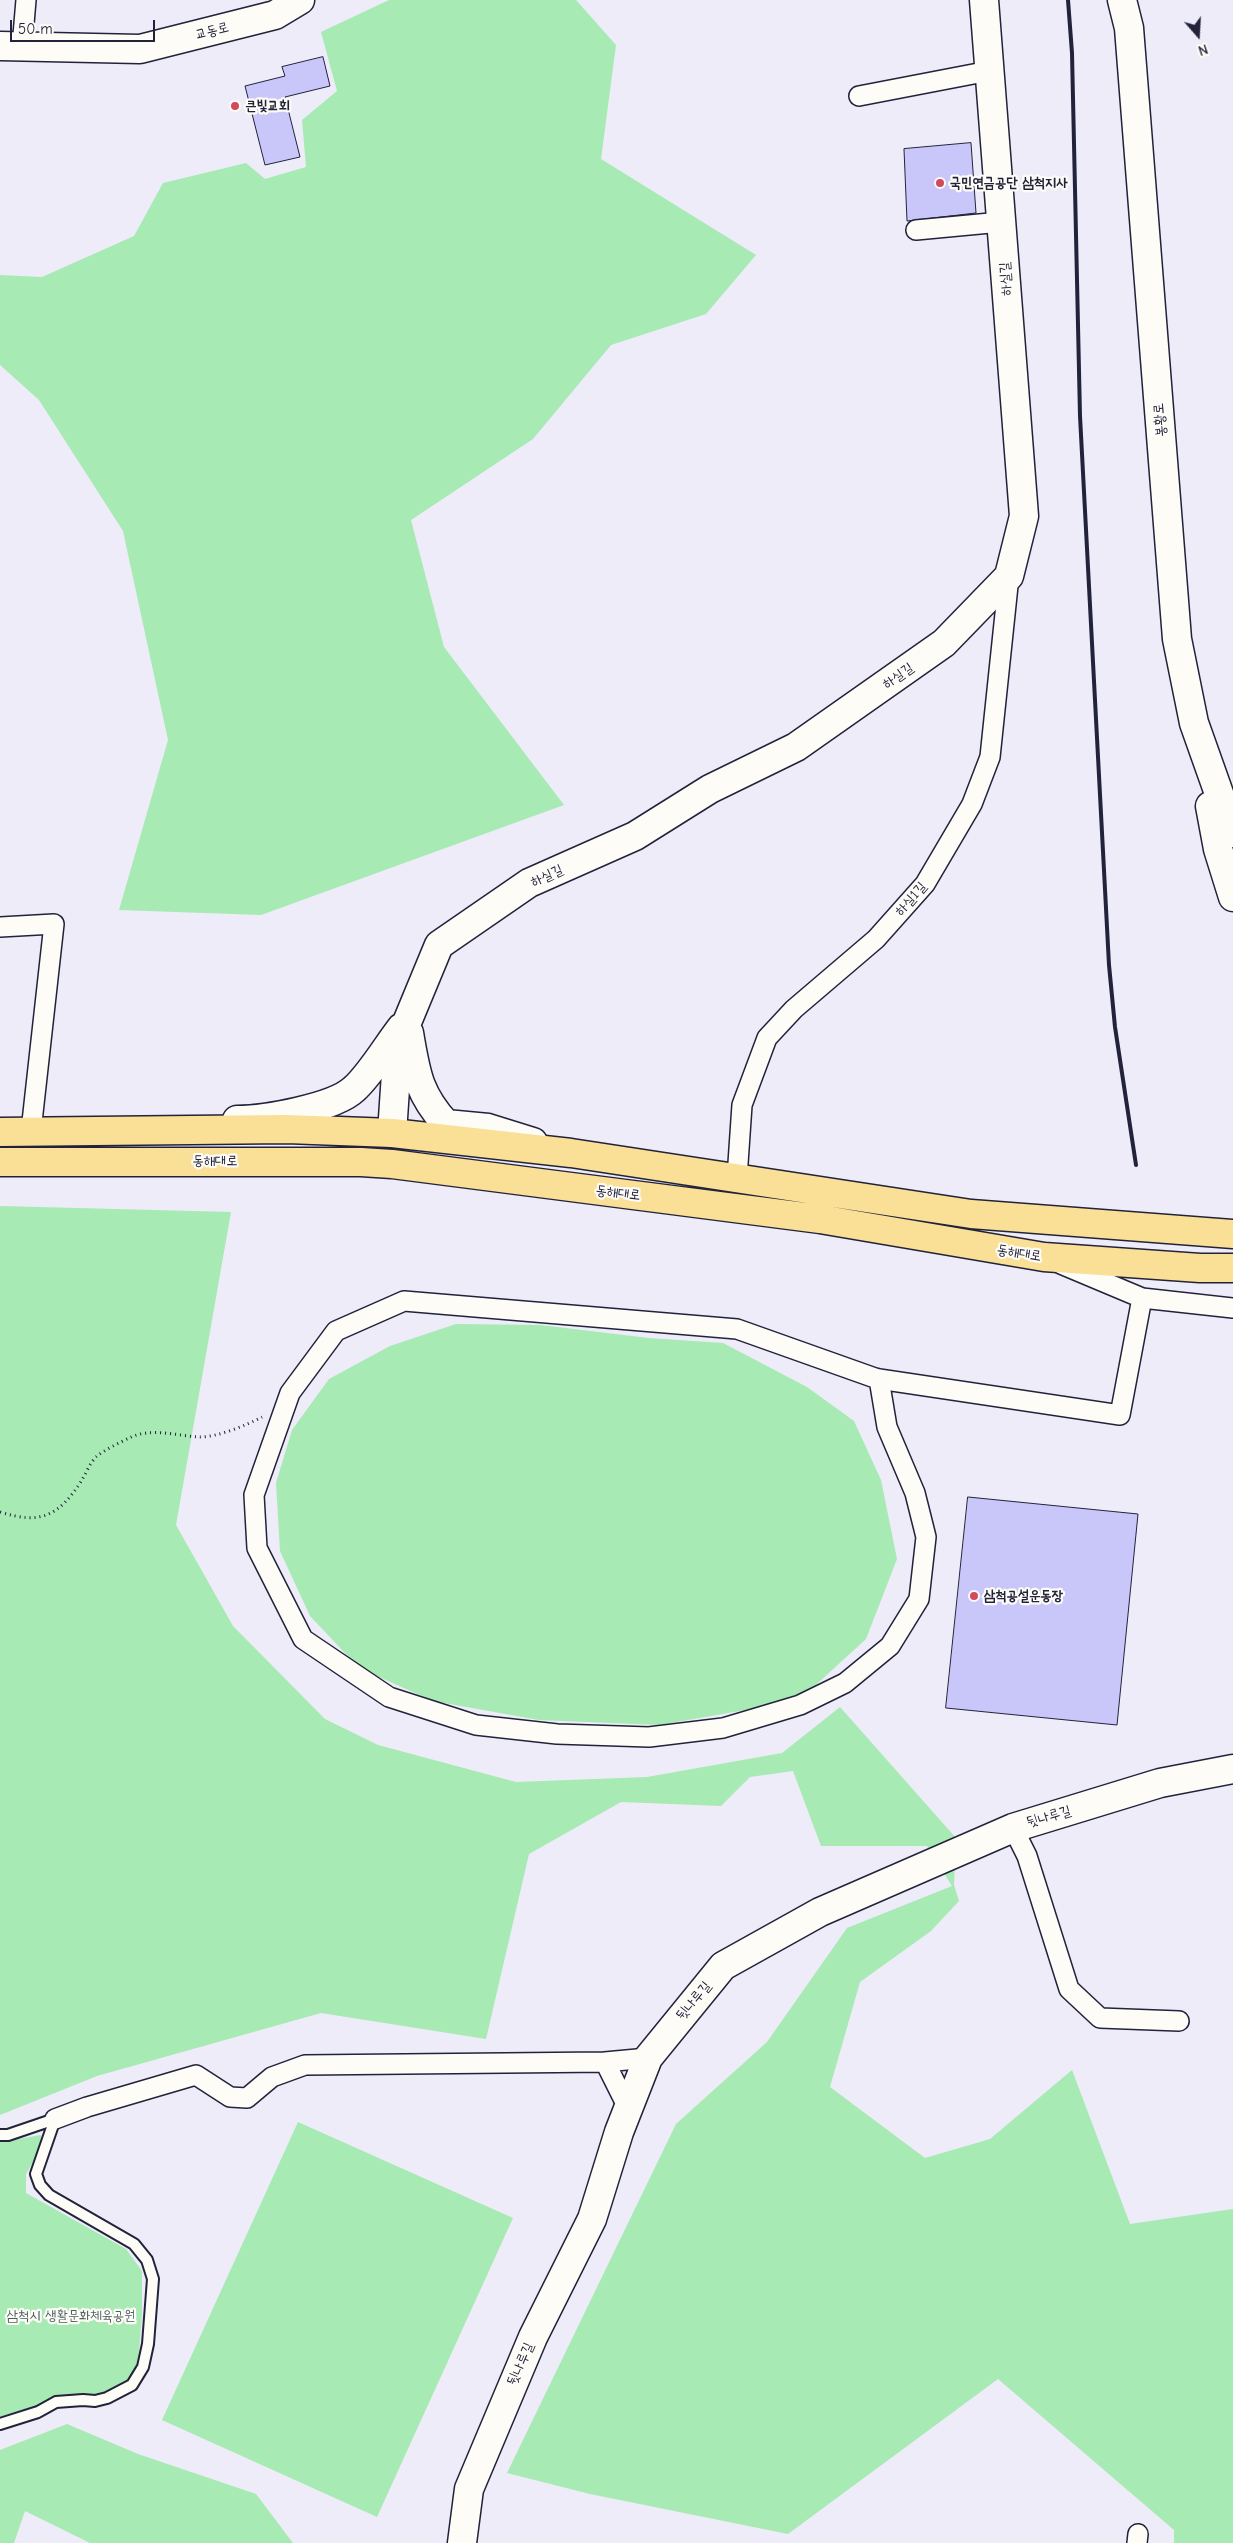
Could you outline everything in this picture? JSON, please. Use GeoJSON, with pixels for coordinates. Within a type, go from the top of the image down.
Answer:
{"type":"FeatureCollection","features":[{"type":"Feature","properties":{"kind":"main road"},"geometry":{"type":"LineString","coordinates":[[0,1132],[287,1129],[392,1133],[571,1153],[971,1214],[1233,1234]]}},
{"type":"Feature","properties":{"kind":"main road"},"geometry":{"type":"LineString","coordinates":[[392,1133],[392,1164]]}},
{"type":"Feature","properties":{"kind":"main road","name":"동해대로"},"geometry":{"type":"LineString","coordinates":[[0,1162],[343,1162],[392,1164],[820,1219],[1044,1257],[1200,1268],[1233,1268]]}},
{"type":"Feature","properties":{"kind":"street"},"geometry":{"type":"LineString","coordinates":[[11,47],[26,0]]}},
{"type":"Feature","properties":{"kind":"street","name":"교동로"},"geometry":{"type":"LineString","coordinates":[[11,47],[140,49],[275,15],[300,0]]}},
{"type":"Feature","properties":{"kind":"street","name":"하실길"},"geometry":{"type":"LineString","coordinates":[[392,1133],[398,1044],[439,945],[529,883],[635,836],[710,789],[796,747],[944,644],[1009,576],[1024,516],[984,0]]}},
{"type":"Feature","properties":{"kind":"street","name":"봉황로"},"geometry":{"type":"LineString","coordinates":[[1122,0],[1128,28],[1177,639],[1194,723],[1233,833]]}},
{"type":"Feature","properties":{"kind":"street"},"geometry":{"type":"LineString","coordinates":[[859,96],[989,71]]}},
{"type":"Feature","properties":{"kind":"street"},"geometry":{"type":"LineString","coordinates":[[916,230],[1001,222]]}},
{"type":"Feature","properties":{"kind":"street","name":"하실1길"},"geometry":{"type":"LineString","coordinates":[[737,1178],[742,1105],[767,1038],[794,1009],[876,939],[925,884],[972,804],[990,757],[1009,576]]}},
{"type":"Feature","properties":{"kind":"street"},"geometry":{"type":"LineString","coordinates":[[1194,723],[1233,787]]}},
{"type":"Feature","properties":{"kind":"street"},"geometry":{"type":"LineString","coordinates":[[1194,723],[1218,849],[1233,897]]}},
{"type":"Feature","properties":{"kind":"street"},"geometry":{"type":"LineString","coordinates":[[0,926],[54,924],[31,1132]]}},
{"type":"Feature","properties":{"kind":"street"},"geometry":{"type":"LineString","coordinates":[[137,1131],[185,1120],[249,1120],[320,1106],[354,1090],[406,1021]]}},
{"type":"Feature","properties":{"kind":"street"},"geometry":{"type":"LineString","coordinates":[[406,1021],[416,1074],[429,1104],[446,1124],[488,1128],[571,1153]]}},
{"type":"Feature","properties":{"kind":"street"},"geometry":{"type":"LineString","coordinates":[[1044,1257],[1142,1298],[1233,1308]]}},
{"type":"Feature","properties":{"kind":"street"},"geometry":{"type":"LineString","coordinates":[[879,1379],[887,1427],[915,1493],[926,1537],[919,1599],[890,1646],[845,1683],[800,1704],[723,1728],[649,1737],[557,1734],[476,1725],[389,1697],[303,1639],[257,1548],[254,1495],[290,1393],[336,1331],[404,1301],[737,1329],[879,1379],[1120,1415],[1142,1298]]}},
{"type":"Feature","properties":{"kind":"street","name":"뒷나루길"},"geometry":{"type":"LineString","coordinates":[[462,2543],[469,2488],[532,2337],[592,2220],[628,2108],[648,2058],[723,1966],[820,1912],[1013,1828],[1160,1783],[1233,1769]]}},
{"type":"Feature","properties":{"kind":"street"},"geometry":{"type":"LineString","coordinates":[[1013,1828],[1027,1856],[1069,1989],[1100,2018],[1179,2021]]}},
{"type":"Feature","properties":{"kind":"street"},"geometry":{"type":"LineString","coordinates":[[55,2119],[87,2107],[196,2075],[230,2097],[247,2098],[272,2077],[305,2065],[605,2062],[648,2058]]}},
{"type":"Feature","properties":{"kind":"street"},"geometry":{"type":"LineString","coordinates":[[605,2062],[628,2108]]}},
{"type":"Feature","properties":{"kind":"lane"},"geometry":{"type":"LineString","coordinates":[[0,2135],[8,2135],[55,2119]]}},
{"type":"Feature","properties":{"kind":"lane"},"geometry":{"type":"LineString","coordinates":[[0,2424],[38,2412],[56,2402],[95,2401],[108,2398],[132,2385],[143,2367],[146,2352],[153,2279],[147,2260],[134,2244],[50,2195],[40,2185],[36,2174],[55,2119]]}},
{"type":"Feature","properties":{"kind":"path"},"geometry":{"type":"LineString","coordinates":[[0,1512],[21,1519],[38,1518],[53,1514],[73,1493],[96,1457],[130,1437],[161,1432],[202,1437],[247,1425],[286,1403]]}},
{"type":"Feature","properties":{"kind":"green space"},"geometry":{"type":"Polygon","coordinates":[[[389,0],[576,0],[616,45],[601,159],[756,255],[706,314],[611,345],[533,439],[411,520],[444,647],[564,805],[261,915],[119,910],[168,740],[123,531],[39,400],[0,365],[0,275],[42,277],[134,236],[163,183],[246,163],[265,179],[306,167],[302,120],[337,91],[321,32],[389,0]]]}},
{"type":"Feature","properties":{"kind":"green space"},"geometry":{"type":"Polygon","coordinates":[[[0,1206],[231,1212],[176,1525],[233,1626],[325,1719],[378,1745],[516,1782],[647,1777],[782,1753],[840,1707],[956,1838],[954,1885],[959,1901],[931,1931],[860,1982],[830,2087],[925,2158],[990,2139],[1072,2070],[1130,2224],[1233,2209],[1233,2543],[1174,2543],[1174,2530],[998,2379],[788,2534],[590,2494],[507,2473],[676,2124],[767,2042],[847,1928],[952,1886],[927,1846],[821,1846],[793,1771],[750,1777],[721,1806],[621,1802],[529,1854],[486,2039],[321,2013],[97,2076],[0,2115],[0,1206]]]}},
{"type":"Feature","properties":{"kind":"green space"},"geometry":{"type":"Polygon","coordinates":[[[456,1324],[540,1325],[649,1338],[723,1343],[807,1387],[854,1421],[881,1480],[897,1559],[866,1639],[807,1693],[757,1708],[659,1725],[539,1720],[433,1701],[359,1668],[310,1616],[280,1551],[276,1483],[292,1430],[329,1379],[390,1346],[456,1324]]]}},
{"type":"Feature","properties":{"kind":"green space"},"geometry":{"type":"Polygon","coordinates":[[[298,2122],[513,2218],[377,2517],[162,2420],[298,2122]]]}},
{"type":"Feature","properties":{"kind":"green space","name":"삼척시 생활문화체육공원"},"geometry":{"type":"Polygon","coordinates":[[[41,2135],[41,2148],[26,2174],[26,2193],[126,2249],[142,2271],[142,2315],[138,2364],[124,2386],[105,2395],[65,2396],[0,2417],[0,2142],[41,2135]]]}},
{"type":"Feature","properties":{"kind":"green space"},"geometry":{"type":"Polygon","coordinates":[[[67,2424],[138,2454],[256,2494],[293,2543],[90,2543],[25,2511],[14,2543],[0,2543],[0,2450],[67,2424]]]}},
{"type":"Feature","properties":{"kind":"building"},"geometry":{"type":"Polygon","coordinates":[[[323,57],[330,86],[285,97],[300,157],[265,165],[245,86],[285,76],[282,67],[323,57]]]}},
{"type":"Feature","properties":{"kind":"building","name":"국민연금공단 삼척지사"},"geometry":{"type":"Polygon","coordinates":[[[971,143],[976,213],[907,221],[904,149],[971,143]]]}},
{"type":"Feature","properties":{"kind":"building"},"geometry":{"type":"Polygon","coordinates":[[[968,1497],[1138,1514],[1117,1725],[946,1708],[968,1497]]]}},
{"type":"Feature","properties":{"kind":"railway"},"geometry":{"type":"LineString","coordinates":[[1068,0],[1072,53],[1080,416],[1109,965],[1115,1027],[1136,1165]]}},
{"type":"Feature","properties":{"kind":"place","name":"큰빛교회"},"geometry":{"type":"Point","coordinates":[235,106]}},
{"type":"Feature","properties":{"kind":"place","name":"국민연금공단 삼척지사"},"geometry":{"type":"Point","coordinates":[940,183]}},
{"type":"Feature","properties":{"kind":"place","name":"삼척공설운동장"},"geometry":{"type":"Point","coordinates":[974,1596]}}]}
